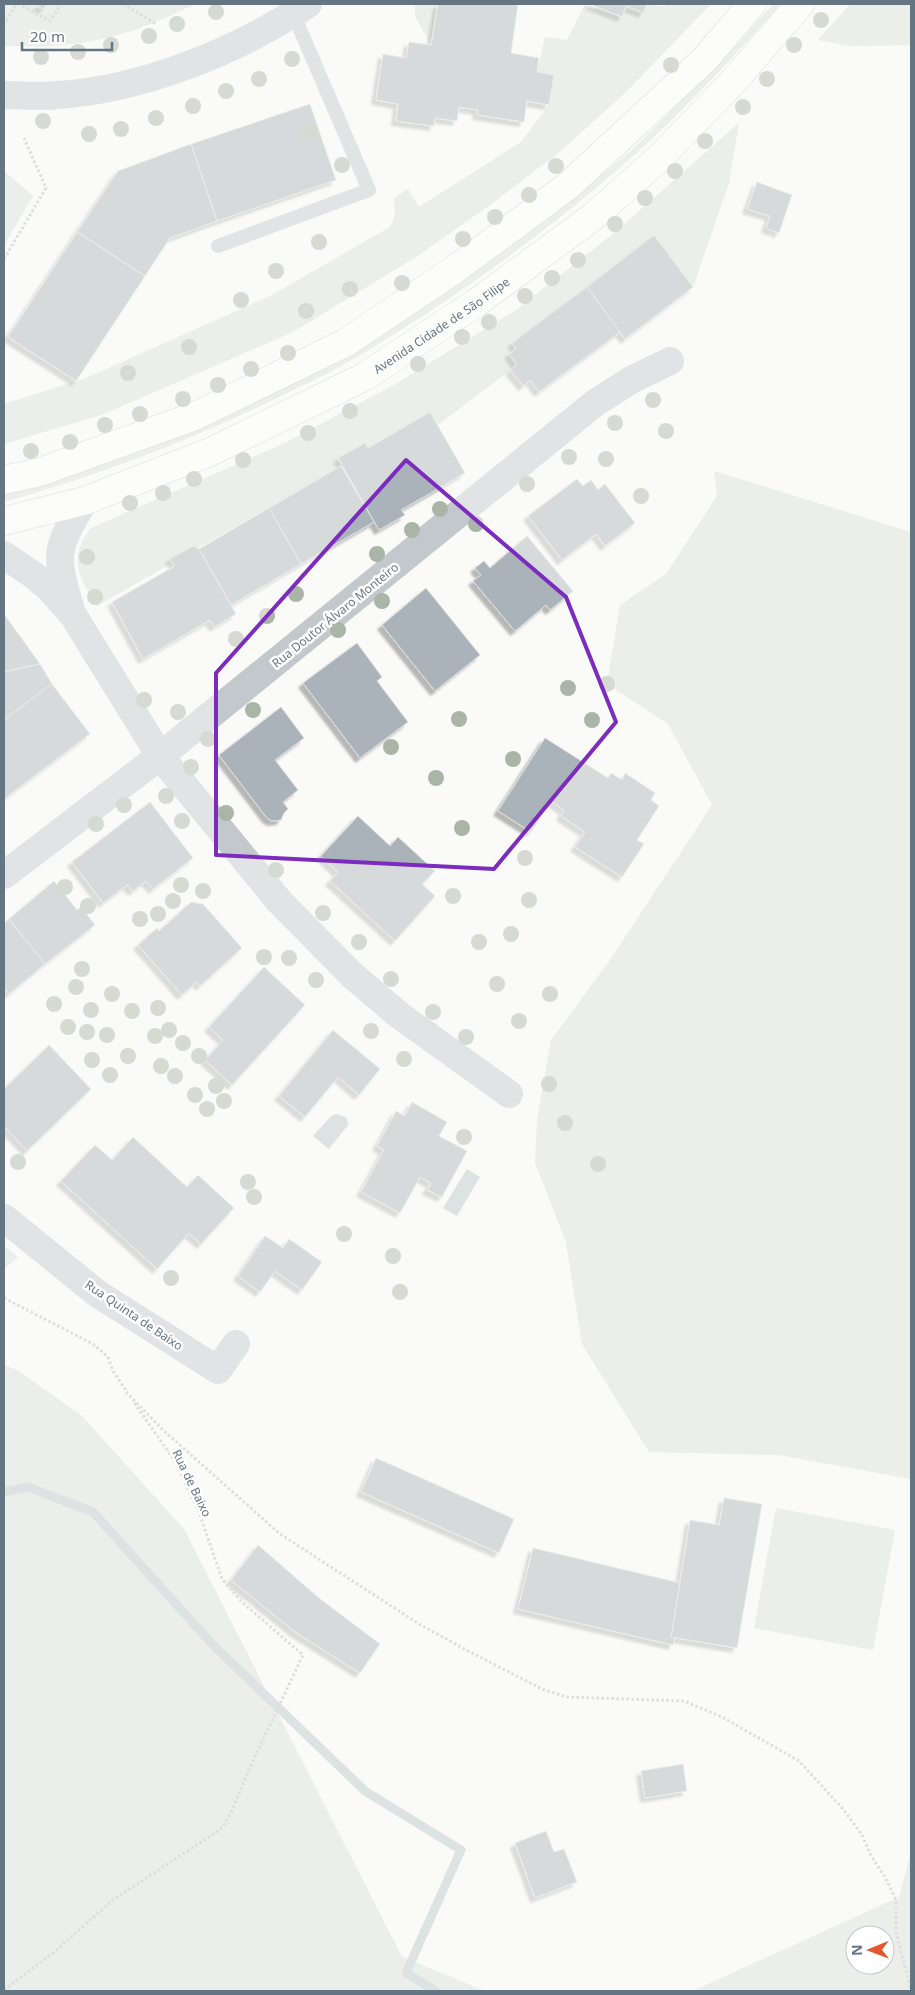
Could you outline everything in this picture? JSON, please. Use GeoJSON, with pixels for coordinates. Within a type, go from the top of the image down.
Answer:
{"type":"FeatureCollection","features":[{"type":"Feature","properties":{"kind":"main road"},"geometry":{"type":"LineString","coordinates":[[4,480],[40,472],[195,416],[345,343],[454,270],[569,185],[704,59],[752,4]]}},
{"type":"Feature","properties":{"kind":"main road","name":"Avenida Cidade de São Filipe"},"geometry":{"type":"LineString","coordinates":[[4,521],[84,501],[210,452],[364,377],[476,303],[594,216],[658,159],[731,84],[800,4]]}},
{"type":"Feature","properties":{"kind":"street"},"geometry":{"type":"LineString","coordinates":[[4,95],[57,96],[98,90],[150,78],[221,51],[300,8]]}},
{"type":"Feature","properties":{"kind":"street","name":"Rua Doutor Álvaro Monteiro"},"geometry":{"type":"LineString","coordinates":[[4,876],[160,756],[595,403],[631,380],[670,361]]}},
{"type":"Feature","properties":{"kind":"street"},"geometry":{"type":"LineString","coordinates":[[73,615],[59,571],[60,550],[64,536],[84,501]]}},
{"type":"Feature","properties":{"kind":"street"},"geometry":{"type":"LineString","coordinates":[[4,555],[38,578],[73,615],[160,756],[279,900],[352,975],[399,1015],[509,1094]]}},
{"type":"Feature","properties":{"kind":"street","name":"Rua Quinta de Baixo"},"geometry":{"type":"LineString","coordinates":[[4,1218],[98,1294],[218,1370],[236,1344]]}},
{"type":"Feature","properties":{"kind":"lane"},"geometry":{"type":"LineString","coordinates":[[218,246],[369,190],[300,8]]}},
{"type":"Feature","properties":{"kind":"path"},"geometry":{"type":"LineString","coordinates":[[4,24],[17,4],[50,21],[61,4]]}},
{"type":"Feature","properties":{"kind":"path"},"geometry":{"type":"LineString","coordinates":[[123,4],[156,24]]}},
{"type":"Feature","properties":{"kind":"path"},"geometry":{"type":"LineString","coordinates":[[4,259],[46,188],[24,138]]}},
{"type":"Feature","properties":{"kind":"path","name":"Rua de Baixo"},"geometry":{"type":"LineString","coordinates":[[4,1298],[93,1344],[108,1357],[113,1371],[126,1392],[174,1460],[199,1512],[222,1579],[243,1602],[303,1655],[231,1813],[220,1829],[113,1900],[4,1990]]}},
{"type":"Feature","properties":{"kind":"path"},"geometry":{"type":"LineString","coordinates":[[126,1392],[163,1430],[280,1534],[419,1624],[470,1652],[542,1689],[567,1696],[684,1701],[722,1717],[799,1761],[842,1809],[862,1835],[871,1856],[885,1877],[896,1900],[896,1932],[911,1990]]}},
{"type":"Feature","properties":{"kind":"highlighted area"},"geometry":{"type":"Polygon","coordinates":[[[406,460],[566,597],[616,722],[494,869],[216,855],[216,673],[406,460]]]}},
{"type":"Feature","properties":{"kind":"shaded area"},"geometry":{"type":"Polygon","coordinates":[[[4,4],[195,4],[147,25],[102,39],[56,45],[4,46],[4,4]]]}},
{"type":"Feature","properties":{"kind":"shaded area"},"geometry":{"type":"Polygon","coordinates":[[[415,4],[438,4],[431,45],[415,16],[415,4]]]}},
{"type":"Feature","properties":{"kind":"shaded area"},"geometry":{"type":"Polygon","coordinates":[[[585,4],[621,17],[626,6],[643,13],[647,4],[665,7],[666,4],[711,4],[627,91],[562,150],[490,205],[416,257],[293,332],[104,414],[4,444],[4,404],[86,378],[272,295],[390,227],[395,215],[394,198],[408,189],[419,207],[521,142],[549,105],[553,75],[537,72],[545,37],[567,40],[585,4]]]}},
{"type":"Feature","properties":{"kind":"shaded area"},"geometry":{"type":"Polygon","coordinates":[[[773,4],[781,4],[691,101],[633,156],[531,240],[423,316],[333,371],[217,426],[111,468],[4,502],[4,494],[53,480],[342,357],[437,299],[545,221],[632,150],[733,49],[773,4]]]}},
{"type":"Feature","properties":{"kind":"shaded area"},"geometry":{"type":"Polygon","coordinates":[[[850,4],[911,4],[911,45],[849,46],[818,40],[850,4]]]}},
{"type":"Feature","properties":{"kind":"shaded area"},"geometry":{"type":"Polygon","coordinates":[[[739,123],[729,183],[693,287],[654,236],[513,343],[516,349],[509,354],[517,365],[438,425],[430,412],[368,448],[365,443],[338,458],[341,466],[97,606],[85,586],[78,567],[80,549],[91,528],[285,443],[394,385],[516,310],[614,233],[739,123]]]}},
{"type":"Feature","properties":{"kind":"shaded area"},"geometry":{"type":"Polygon","coordinates":[[[4,171],[33,196],[4,245],[4,171]]]}},
{"type":"Feature","properties":{"kind":"shaded area"},"geometry":{"type":"Polygon","coordinates":[[[714,471],[911,532],[911,1479],[779,1455],[649,1452],[582,1344],[566,1242],[535,1163],[537,1120],[551,1040],[610,960],[712,805],[668,724],[607,684],[620,605],[666,574],[717,496],[714,471]]]}},
{"type":"Feature","properties":{"kind":"shaded area"},"geometry":{"type":"Polygon","coordinates":[[[337,1114],[347,1118],[348,1125],[329,1149],[313,1136],[331,1116],[337,1114]]]}},
{"type":"Feature","properties":{"kind":"shaded area"},"geometry":{"type":"Polygon","coordinates":[[[467,1169],[480,1177],[457,1216],[443,1208],[467,1169]]]}},
{"type":"Feature","properties":{"kind":"shaded area"},"geometry":{"type":"Polygon","coordinates":[[[4,1246],[18,1257],[4,1269],[4,1246]]]}},
{"type":"Feature","properties":{"kind":"shaded area"},"geometry":{"type":"Polygon","coordinates":[[[4,1365],[17,1370],[81,1415],[184,1529],[402,1957],[485,1991],[4,1991],[4,1365]]]}},
{"type":"Feature","properties":{"kind":"shaded area"},"geometry":{"type":"Polygon","coordinates":[[[776,1508],[895,1530],[873,1650],[754,1628],[776,1508]]]}},
{"type":"Feature","properties":{"kind":"shaded area"},"geometry":{"type":"Polygon","coordinates":[[[911,1852],[911,1991],[693,1991],[899,1897],[911,1852]]]}},
{"type":"Feature","properties":{"kind":"building"},"geometry":{"type":"Polygon","coordinates":[[[39,4],[47,4],[43,9],[38,6],[39,4]]]}},
{"type":"Feature","properties":{"kind":"building"},"geometry":{"type":"Polygon","coordinates":[[[438,4],[518,4],[511,53],[539,58],[537,72],[554,75],[549,105],[527,101],[524,122],[477,115],[478,110],[459,107],[457,121],[435,118],[434,126],[396,121],[398,104],[376,100],[383,54],[406,58],[409,42],[431,45],[438,4]]]}},
{"type":"Feature","properties":{"kind":"building"},"geometry":{"type":"Polygon","coordinates":[[[589,4],[647,4],[643,13],[626,6],[622,17],[589,4]]]}},
{"type":"Feature","properties":{"kind":"building"},"geometry":{"type":"Polygon","coordinates":[[[310,104],[336,180],[217,221],[191,144],[310,104]]]}},
{"type":"Feature","properties":{"kind":"building"},"geometry":{"type":"Polygon","coordinates":[[[191,144],[217,221],[170,238],[145,276],[77,232],[118,171],[191,144]]]}},
{"type":"Feature","properties":{"kind":"building"},"geometry":{"type":"Polygon","coordinates":[[[757,182],[792,195],[779,233],[766,228],[770,216],[747,209],[757,182]]]}},
{"type":"Feature","properties":{"kind":"building"},"geometry":{"type":"Polygon","coordinates":[[[77,232],[145,276],[76,381],[8,337],[77,232]]]}},
{"type":"Feature","properties":{"kind":"building"},"geometry":{"type":"Polygon","coordinates":[[[654,235],[693,287],[625,339],[587,287],[654,235]]]}},
{"type":"Feature","properties":{"kind":"building"},"geometry":{"type":"Polygon","coordinates":[[[587,287],[620,332],[539,392],[530,380],[523,386],[510,370],[517,365],[509,354],[516,349],[512,343],[587,287]]]}},
{"type":"Feature","properties":{"kind":"building"},"geometry":{"type":"Polygon","coordinates":[[[430,412],[465,473],[401,510],[405,515],[379,530],[338,458],[365,443],[368,448],[430,412]]]}},
{"type":"Feature","properties":{"kind":"building"},"geometry":{"type":"Polygon","coordinates":[[[341,466],[374,522],[301,564],[269,508],[341,466]]]}},
{"type":"Feature","properties":{"kind":"building"},"geometry":{"type":"Polygon","coordinates":[[[577,479],[583,486],[591,480],[598,490],[605,484],[635,523],[605,546],[596,534],[562,560],[528,516],[577,479]]]}},
{"type":"Feature","properties":{"kind":"building"},"geometry":{"type":"Polygon","coordinates":[[[269,508],[301,564],[231,605],[199,549],[269,508]]]}},
{"type":"Feature","properties":{"kind":"building"},"geometry":{"type":"Polygon","coordinates":[[[527,536],[573,591],[550,610],[546,605],[515,631],[473,581],[481,575],[475,568],[484,561],[490,568],[527,536]]]}},
{"type":"Feature","properties":{"kind":"building"},"geometry":{"type":"Polygon","coordinates":[[[193,546],[199,549],[236,614],[214,627],[210,620],[143,659],[112,602],[175,566],[170,559],[193,546]]]}},
{"type":"Feature","properties":{"kind":"building"},"geometry":{"type":"Polygon","coordinates":[[[426,588],[480,655],[435,691],[382,625],[426,588]]]}},
{"type":"Feature","properties":{"kind":"building"},"geometry":{"type":"Polygon","coordinates":[[[4,614],[40,664],[4,672],[4,614]]]}},
{"type":"Feature","properties":{"kind":"building"},"geometry":{"type":"Polygon","coordinates":[[[357,643],[382,677],[377,681],[408,722],[360,758],[303,683],[357,643]]]}},
{"type":"Feature","properties":{"kind":"building"},"geometry":{"type":"Polygon","coordinates":[[[40,664],[52,684],[4,720],[4,672],[40,664]]]}},
{"type":"Feature","properties":{"kind":"building"},"geometry":{"type":"Polygon","coordinates":[[[52,684],[90,734],[4,799],[4,720],[52,684]]]}},
{"type":"Feature","properties":{"kind":"building"},"geometry":{"type":"Polygon","coordinates":[[[281,707],[304,738],[275,760],[298,790],[283,802],[288,809],[281,820],[272,821],[267,818],[219,755],[281,707]]]}},
{"type":"Feature","properties":{"kind":"building"},"geometry":{"type":"Polygon","coordinates":[[[545,738],[608,778],[611,773],[622,780],[625,773],[655,793],[651,800],[659,806],[637,840],[644,844],[622,877],[575,847],[585,832],[561,816],[564,810],[551,801],[531,832],[498,811],[545,738]]]}},
{"type":"Feature","properties":{"kind":"building"},"geometry":{"type":"Polygon","coordinates":[[[150,802],[193,858],[153,889],[146,881],[133,891],[127,885],[103,903],[72,862],[150,802]]]}},
{"type":"Feature","properties":{"kind":"building"},"geometry":{"type":"Polygon","coordinates":[[[358,816],[390,846],[398,837],[435,871],[422,884],[435,896],[395,941],[330,881],[338,872],[321,856],[358,816]]]}},
{"type":"Feature","properties":{"kind":"building"},"geometry":{"type":"Polygon","coordinates":[[[54,881],[77,910],[81,907],[95,925],[45,964],[9,919],[54,881]]]}},
{"type":"Feature","properties":{"kind":"building"},"geometry":{"type":"Polygon","coordinates":[[[191,902],[203,904],[242,948],[200,986],[197,982],[182,995],[138,945],[157,928],[159,931],[191,902]]]}},
{"type":"Feature","properties":{"kind":"building"},"geometry":{"type":"Polygon","coordinates":[[[9,919],[45,964],[9,994],[4,988],[4,923],[9,919]]]}},
{"type":"Feature","properties":{"kind":"building"},"geometry":{"type":"Polygon","coordinates":[[[264,967],[305,1005],[232,1085],[205,1060],[223,1040],[209,1027],[264,967]]]}},
{"type":"Feature","properties":{"kind":"building"},"geometry":{"type":"Polygon","coordinates":[[[333,1030],[380,1069],[359,1095],[338,1077],[305,1117],[279,1096],[333,1030]]]}},
{"type":"Feature","properties":{"kind":"building"},"geometry":{"type":"Polygon","coordinates":[[[49,1045],[91,1089],[27,1151],[4,1126],[4,1089],[49,1045]]]}},
{"type":"Feature","properties":{"kind":"building"},"geometry":{"type":"Polygon","coordinates":[[[412,1102],[447,1122],[439,1136],[467,1151],[442,1197],[427,1190],[431,1183],[420,1177],[400,1213],[361,1192],[384,1150],[377,1146],[396,1111],[405,1116],[412,1102]]]}},
{"type":"Feature","properties":{"kind":"building"},"geometry":{"type":"Polygon","coordinates":[[[133,1137],[187,1187],[198,1175],[234,1208],[201,1244],[189,1233],[157,1269],[61,1181],[95,1145],[112,1160],[133,1137]]]}},
{"type":"Feature","properties":{"kind":"building"},"geometry":{"type":"Polygon","coordinates":[[[265,1236],[283,1248],[289,1239],[322,1262],[302,1290],[275,1271],[260,1292],[238,1276],[265,1236]]]}},
{"type":"Feature","properties":{"kind":"building"},"geometry":{"type":"Polygon","coordinates":[[[376,1458],[514,1519],[499,1553],[361,1492],[376,1458]]]}},
{"type":"Feature","properties":{"kind":"building"},"geometry":{"type":"Polygon","coordinates":[[[724,1498],[762,1504],[737,1648],[671,1637],[690,1520],[719,1525],[724,1498]]]}},
{"type":"Feature","properties":{"kind":"building"},"geometry":{"type":"Polygon","coordinates":[[[258,1545],[319,1598],[380,1644],[360,1673],[295,1632],[231,1580],[258,1545]]]}},
{"type":"Feature","properties":{"kind":"building"},"geometry":{"type":"Polygon","coordinates":[[[533,1548],[680,1583],[671,1637],[675,1638],[673,1645],[518,1609],[533,1548]]]}},
{"type":"Feature","properties":{"kind":"building"},"geometry":{"type":"Polygon","coordinates":[[[683,1764],[687,1791],[645,1798],[641,1771],[683,1764]]]}},
{"type":"Feature","properties":{"kind":"building"},"geometry":{"type":"Polygon","coordinates":[[[546,1831],[554,1852],[564,1849],[577,1882],[535,1898],[515,1843],[546,1831]]]}},
{"type":"Feature","properties":{"kind":"waterway"},"geometry":{"type":"LineString","coordinates":[[4,1492],[28,1487],[93,1512],[213,1645],[365,1791],[461,1850],[406,1973],[436,1991]]}}]}
